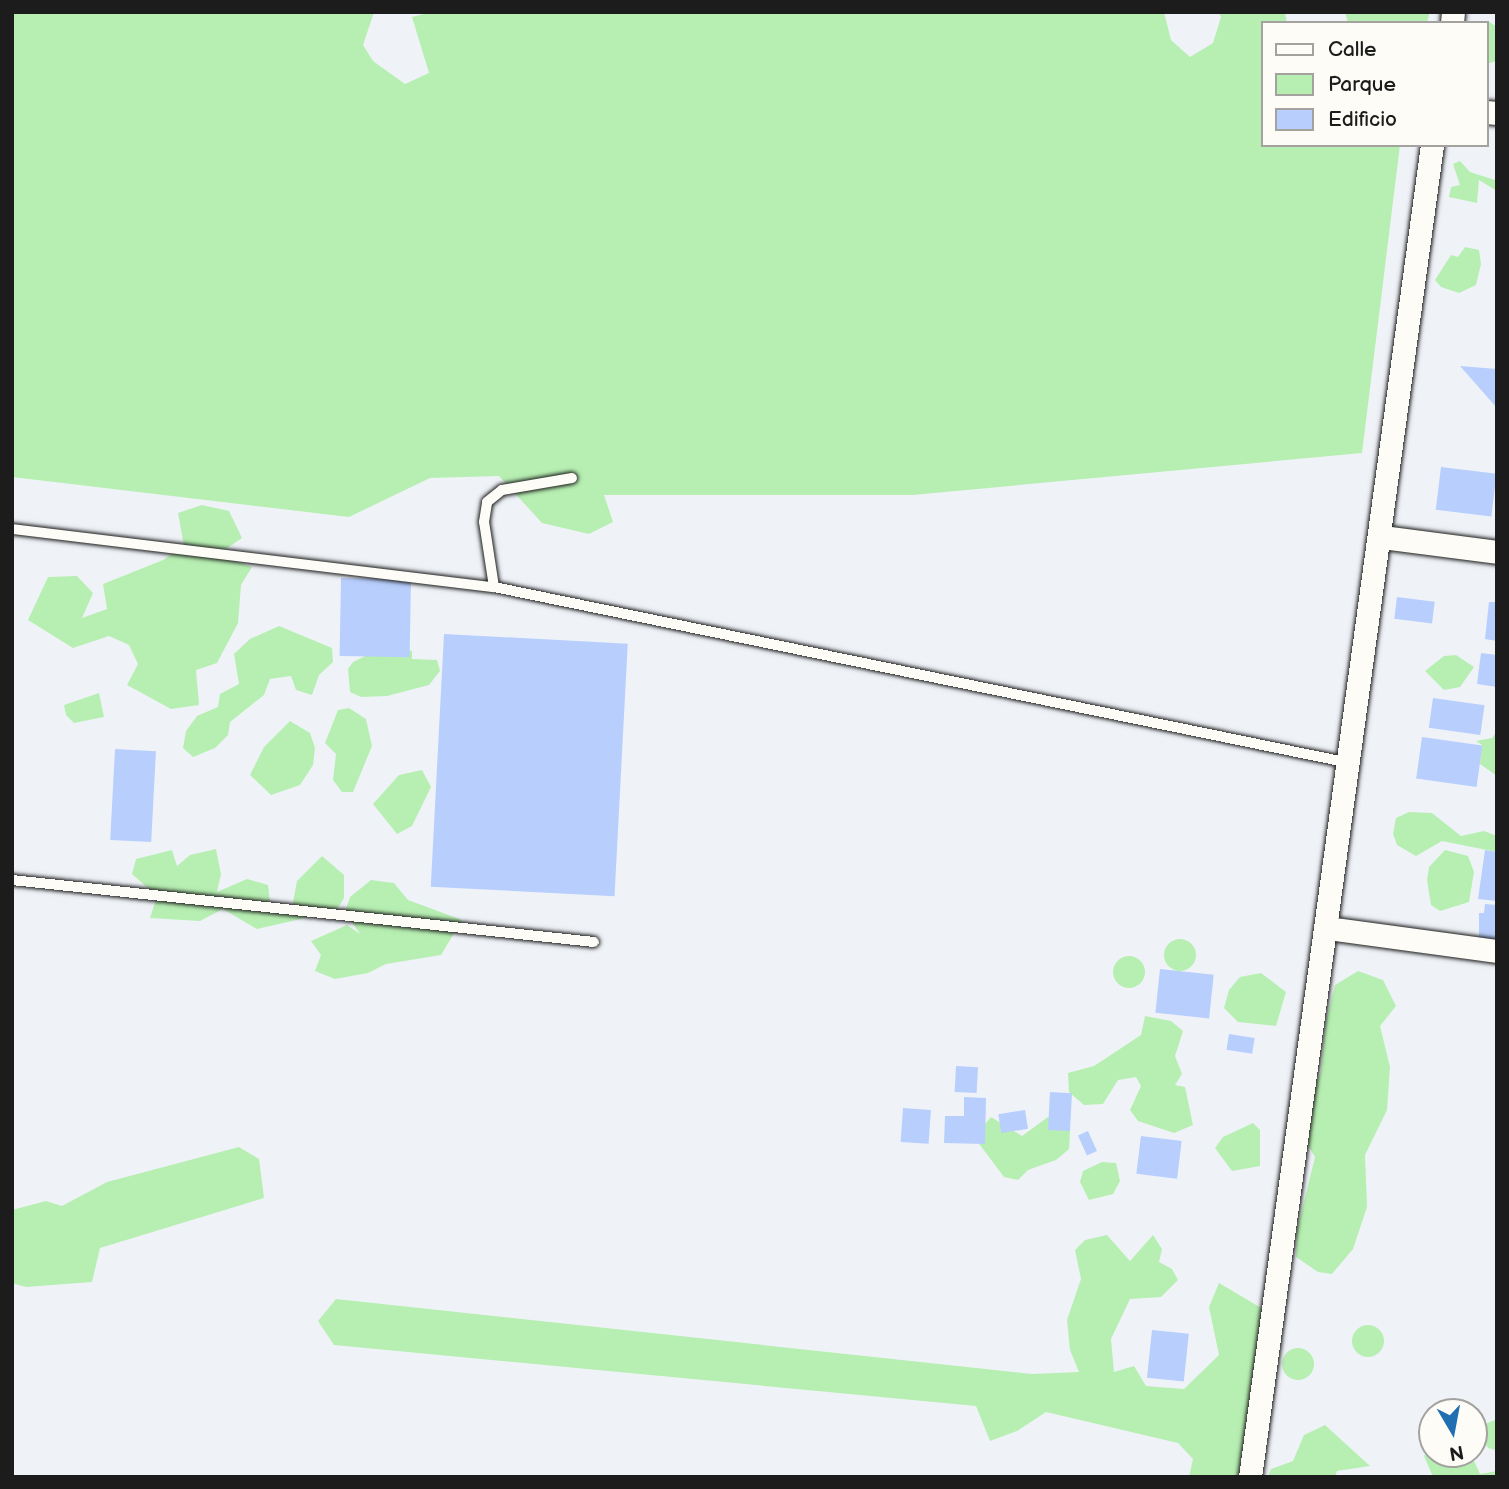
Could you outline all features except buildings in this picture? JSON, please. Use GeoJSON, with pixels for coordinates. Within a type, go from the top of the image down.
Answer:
{"type":"FeatureCollection","features":[{"type":"Feature","properties":{"kind":"street"},"geometry":{"type":"LineString","coordinates":[[1250,1477],[1382,537],[1432,147]]}},
{"type":"Feature","properties":{"kind":"street"},"geometry":{"type":"LineString","coordinates":[[1382,537],[1497,552]]}},
{"type":"Feature","properties":{"kind":"street"},"geometry":{"type":"LineString","coordinates":[[1326,928],[1497,951]]}},
{"type":"Feature","properties":{"kind":"lane"},"geometry":{"type":"LineString","coordinates":[[494,587],[484,522],[487,502],[502,489],[572,478]]}},
{"type":"Feature","properties":{"kind":"lane"},"geometry":{"type":"LineString","coordinates":[[12,529],[494,587],[1350,763]]}},
{"type":"Feature","properties":{"kind":"lane"},"geometry":{"type":"LineString","coordinates":[[12,880],[594,942]]}},
{"type":"Feature","properties":{"kind":"green space"},"geometry":{"type":"Polygon","coordinates":[[[12,12],[374,12],[363,45],[373,61],[405,84],[429,73],[412,17],[431,12],[1164,12],[1171,40],[1190,57],[1213,43],[1221,17],[1218,12],[1285,12],[1287,21],[1260,21],[1260,147],[1400,147],[1362,453],[913,495],[604,495],[613,522],[589,534],[542,523],[499,476],[430,478],[349,517],[12,477],[12,12]]]}},
{"type":"Feature","properties":{"kind":"green space"},"geometry":{"type":"Polygon","coordinates":[[[1345,12],[1428,12],[1429,15],[1428,21],[1347,21],[1345,12]]]}},
{"type":"Feature","properties":{"kind":"green space"},"geometry":{"type":"Polygon","coordinates":[[[1488,21],[1497,27],[1497,61],[1488,63],[1488,21]]]}},
{"type":"Feature","properties":{"kind":"green space"},"geometry":{"type":"Polygon","coordinates":[[[1460,161],[1470,172],[1495,180],[1497,191],[1479,180],[1477,203],[1449,197],[1451,187],[1460,185],[1453,164],[1460,161]]]}},
{"type":"Feature","properties":{"kind":"green space"},"geometry":{"type":"Polygon","coordinates":[[[1465,247],[1479,250],[1481,264],[1476,285],[1459,293],[1441,287],[1435,280],[1451,255],[1458,257],[1465,247]]]}},
{"type":"Feature","properties":{"kind":"green space"},"geometry":{"type":"Polygon","coordinates":[[[202,505],[229,511],[242,538],[217,555],[252,567],[241,585],[238,623],[217,663],[196,670],[199,705],[171,709],[127,685],[138,664],[129,645],[109,636],[73,648],[28,620],[48,577],[77,576],[93,593],[82,618],[107,609],[103,584],[163,560],[184,546],[178,513],[202,505]]]}},
{"type":"Feature","properties":{"kind":"green space"},"geometry":{"type":"Polygon","coordinates":[[[279,626],[332,648],[333,662],[319,675],[312,695],[296,690],[291,676],[270,679],[264,695],[230,722],[228,735],[215,748],[193,757],[183,748],[186,731],[197,716],[218,707],[220,694],[239,684],[234,654],[250,639],[279,626]]]}},
{"type":"Feature","properties":{"kind":"green space"},"geometry":{"type":"Polygon","coordinates":[[[378,650],[412,651],[412,659],[437,660],[440,671],[429,685],[387,696],[361,697],[350,692],[348,669],[353,662],[378,650]]]}},
{"type":"Feature","properties":{"kind":"green space"},"geometry":{"type":"Polygon","coordinates":[[[1456,655],[1474,667],[1460,687],[1444,690],[1425,671],[1444,656],[1456,655]]]}},
{"type":"Feature","properties":{"kind":"green space"},"geometry":{"type":"Polygon","coordinates":[[[99,693],[104,717],[74,723],[66,715],[64,705],[99,693]]]}},
{"type":"Feature","properties":{"kind":"green space"},"geometry":{"type":"Polygon","coordinates":[[[349,708],[366,719],[372,746],[353,792],[342,792],[333,780],[336,754],[325,743],[338,710],[349,708]]]}},
{"type":"Feature","properties":{"kind":"green space"},"geometry":{"type":"Polygon","coordinates":[[[290,721],[310,733],[315,748],[313,765],[300,785],[271,795],[250,775],[264,747],[290,721]]]}},
{"type":"Feature","properties":{"kind":"green space"},"geometry":{"type":"Polygon","coordinates":[[[1497,731],[1497,776],[1480,764],[1482,745],[1476,741],[1492,738],[1497,731]]]}},
{"type":"Feature","properties":{"kind":"green space"},"geometry":{"type":"Polygon","coordinates":[[[422,770],[431,787],[412,826],[397,834],[373,804],[399,775],[422,770]]]}},
{"type":"Feature","properties":{"kind":"green space"},"geometry":{"type":"Polygon","coordinates":[[[1409,812],[1432,813],[1461,836],[1484,831],[1497,836],[1497,852],[1442,841],[1416,856],[1397,845],[1393,834],[1396,818],[1409,812]]]}},
{"type":"Feature","properties":{"kind":"green space"},"geometry":{"type":"Polygon","coordinates":[[[216,849],[221,874],[217,892],[247,879],[268,885],[271,912],[291,913],[297,881],[322,856],[344,875],[344,898],[336,911],[257,929],[223,909],[200,921],[150,918],[157,896],[132,874],[136,859],[172,850],[177,866],[190,855],[216,849]]]}},
{"type":"Feature","properties":{"kind":"green space"},"geometry":{"type":"Polygon","coordinates":[[[1445,850],[1468,856],[1474,872],[1469,902],[1440,911],[1431,905],[1427,880],[1429,867],[1445,850]]]}},
{"type":"Feature","properties":{"kind":"green space"},"geometry":{"type":"Polygon","coordinates":[[[371,880],[394,883],[408,900],[462,920],[441,955],[386,964],[368,973],[335,979],[315,971],[321,955],[311,941],[347,925],[360,934],[345,912],[350,897],[371,880]]]}},
{"type":"Feature","properties":{"kind":"green space"},"geometry":{"type":"Polygon","coordinates":[[[1180,939],[1191,944],[1196,955],[1191,966],[1180,971],[1169,966],[1164,955],[1169,944],[1180,939]]]}},
{"type":"Feature","properties":{"kind":"green space"},"geometry":{"type":"Polygon","coordinates":[[[1129,956],[1140,961],[1145,972],[1140,983],[1129,988],[1118,983],[1113,972],[1118,961],[1129,956]]]}},
{"type":"Feature","properties":{"kind":"green space"},"geometry":{"type":"Polygon","coordinates":[[[1358,971],[1383,980],[1396,1006],[1380,1026],[1390,1067],[1387,1110],[1365,1155],[1367,1207],[1353,1249],[1332,1274],[1318,1272],[1296,1257],[1297,1230],[1315,1157],[1306,1142],[1308,1106],[1321,1071],[1326,1021],[1335,985],[1358,971]]]}},
{"type":"Feature","properties":{"kind":"green space"},"geometry":{"type":"Polygon","coordinates":[[[1261,973],[1286,992],[1276,1026],[1238,1022],[1224,1008],[1229,990],[1240,977],[1261,973]]]}},
{"type":"Feature","properties":{"kind":"green space"},"geometry":{"type":"Polygon","coordinates":[[[1145,1016],[1171,1021],[1183,1031],[1175,1056],[1182,1074],[1175,1085],[1185,1087],[1193,1125],[1174,1133],[1138,1121],[1130,1110],[1141,1086],[1136,1077],[1118,1080],[1103,1104],[1084,1105],[1069,1092],[1068,1073],[1094,1066],[1141,1035],[1145,1016]]]}},
{"type":"Feature","properties":{"kind":"green space"},"geometry":{"type":"Polygon","coordinates":[[[991,1117],[1022,1136],[1048,1117],[1070,1130],[1069,1149],[1056,1160],[1028,1170],[1018,1180],[1004,1177],[974,1137],[991,1117]]]}},
{"type":"Feature","properties":{"kind":"green space"},"geometry":{"type":"Polygon","coordinates":[[[1253,1123],[1260,1130],[1260,1166],[1232,1171],[1215,1148],[1223,1137],[1253,1123]]]}},
{"type":"Feature","properties":{"kind":"green space"},"geometry":{"type":"Polygon","coordinates":[[[239,1147],[259,1159],[264,1198],[100,1248],[92,1282],[26,1287],[12,1283],[12,1210],[46,1201],[62,1206],[107,1182],[239,1147]]]}},
{"type":"Feature","properties":{"kind":"green space"},"geometry":{"type":"Polygon","coordinates":[[[1102,1162],[1116,1163],[1120,1181],[1113,1194],[1089,1200],[1080,1182],[1083,1171],[1102,1162]]]}},
{"type":"Feature","properties":{"kind":"green space"},"geometry":{"type":"Polygon","coordinates":[[[1107,1235],[1130,1261],[1153,1235],[1162,1249],[1159,1262],[1172,1269],[1178,1280],[1161,1297],[1130,1299],[1111,1339],[1114,1372],[1134,1366],[1146,1386],[1184,1389],[1219,1355],[1209,1307],[1219,1283],[1263,1309],[1245,1477],[1189,1477],[1193,1459],[1178,1443],[1046,1412],[1017,1431],[990,1441],[976,1406],[334,1345],[318,1321],[336,1299],[1032,1374],[1079,1372],[1070,1350],[1067,1320],[1081,1279],[1075,1250],[1085,1240],[1107,1235]]]}},
{"type":"Feature","properties":{"kind":"green space"},"geometry":{"type":"Polygon","coordinates":[[[1368,1325],[1379,1330],[1384,1341],[1379,1352],[1368,1357],[1357,1352],[1352,1341],[1357,1330],[1368,1325]]]}},
{"type":"Feature","properties":{"kind":"green space"},"geometry":{"type":"Polygon","coordinates":[[[1298,1348],[1309,1353],[1314,1364],[1309,1375],[1298,1380],[1287,1375],[1282,1364],[1287,1353],[1298,1348]]]}},
{"type":"Feature","properties":{"kind":"green space"},"geometry":{"type":"Polygon","coordinates":[[[1497,1419],[1497,1450],[1488,1448],[1488,1423],[1497,1419]]]}},
{"type":"Feature","properties":{"kind":"green space"},"geometry":{"type":"Polygon","coordinates":[[[1325,1425],[1370,1466],[1337,1471],[1335,1477],[1268,1477],[1271,1469],[1293,1461],[1304,1435],[1325,1425]]]}},
{"type":"Feature","properties":{"kind":"green space"},"geometry":{"type":"Polygon","coordinates":[[[1429,1468],[1477,1468],[1480,1474],[1497,1471],[1497,1477],[1433,1477],[1429,1468]]]}}]}
